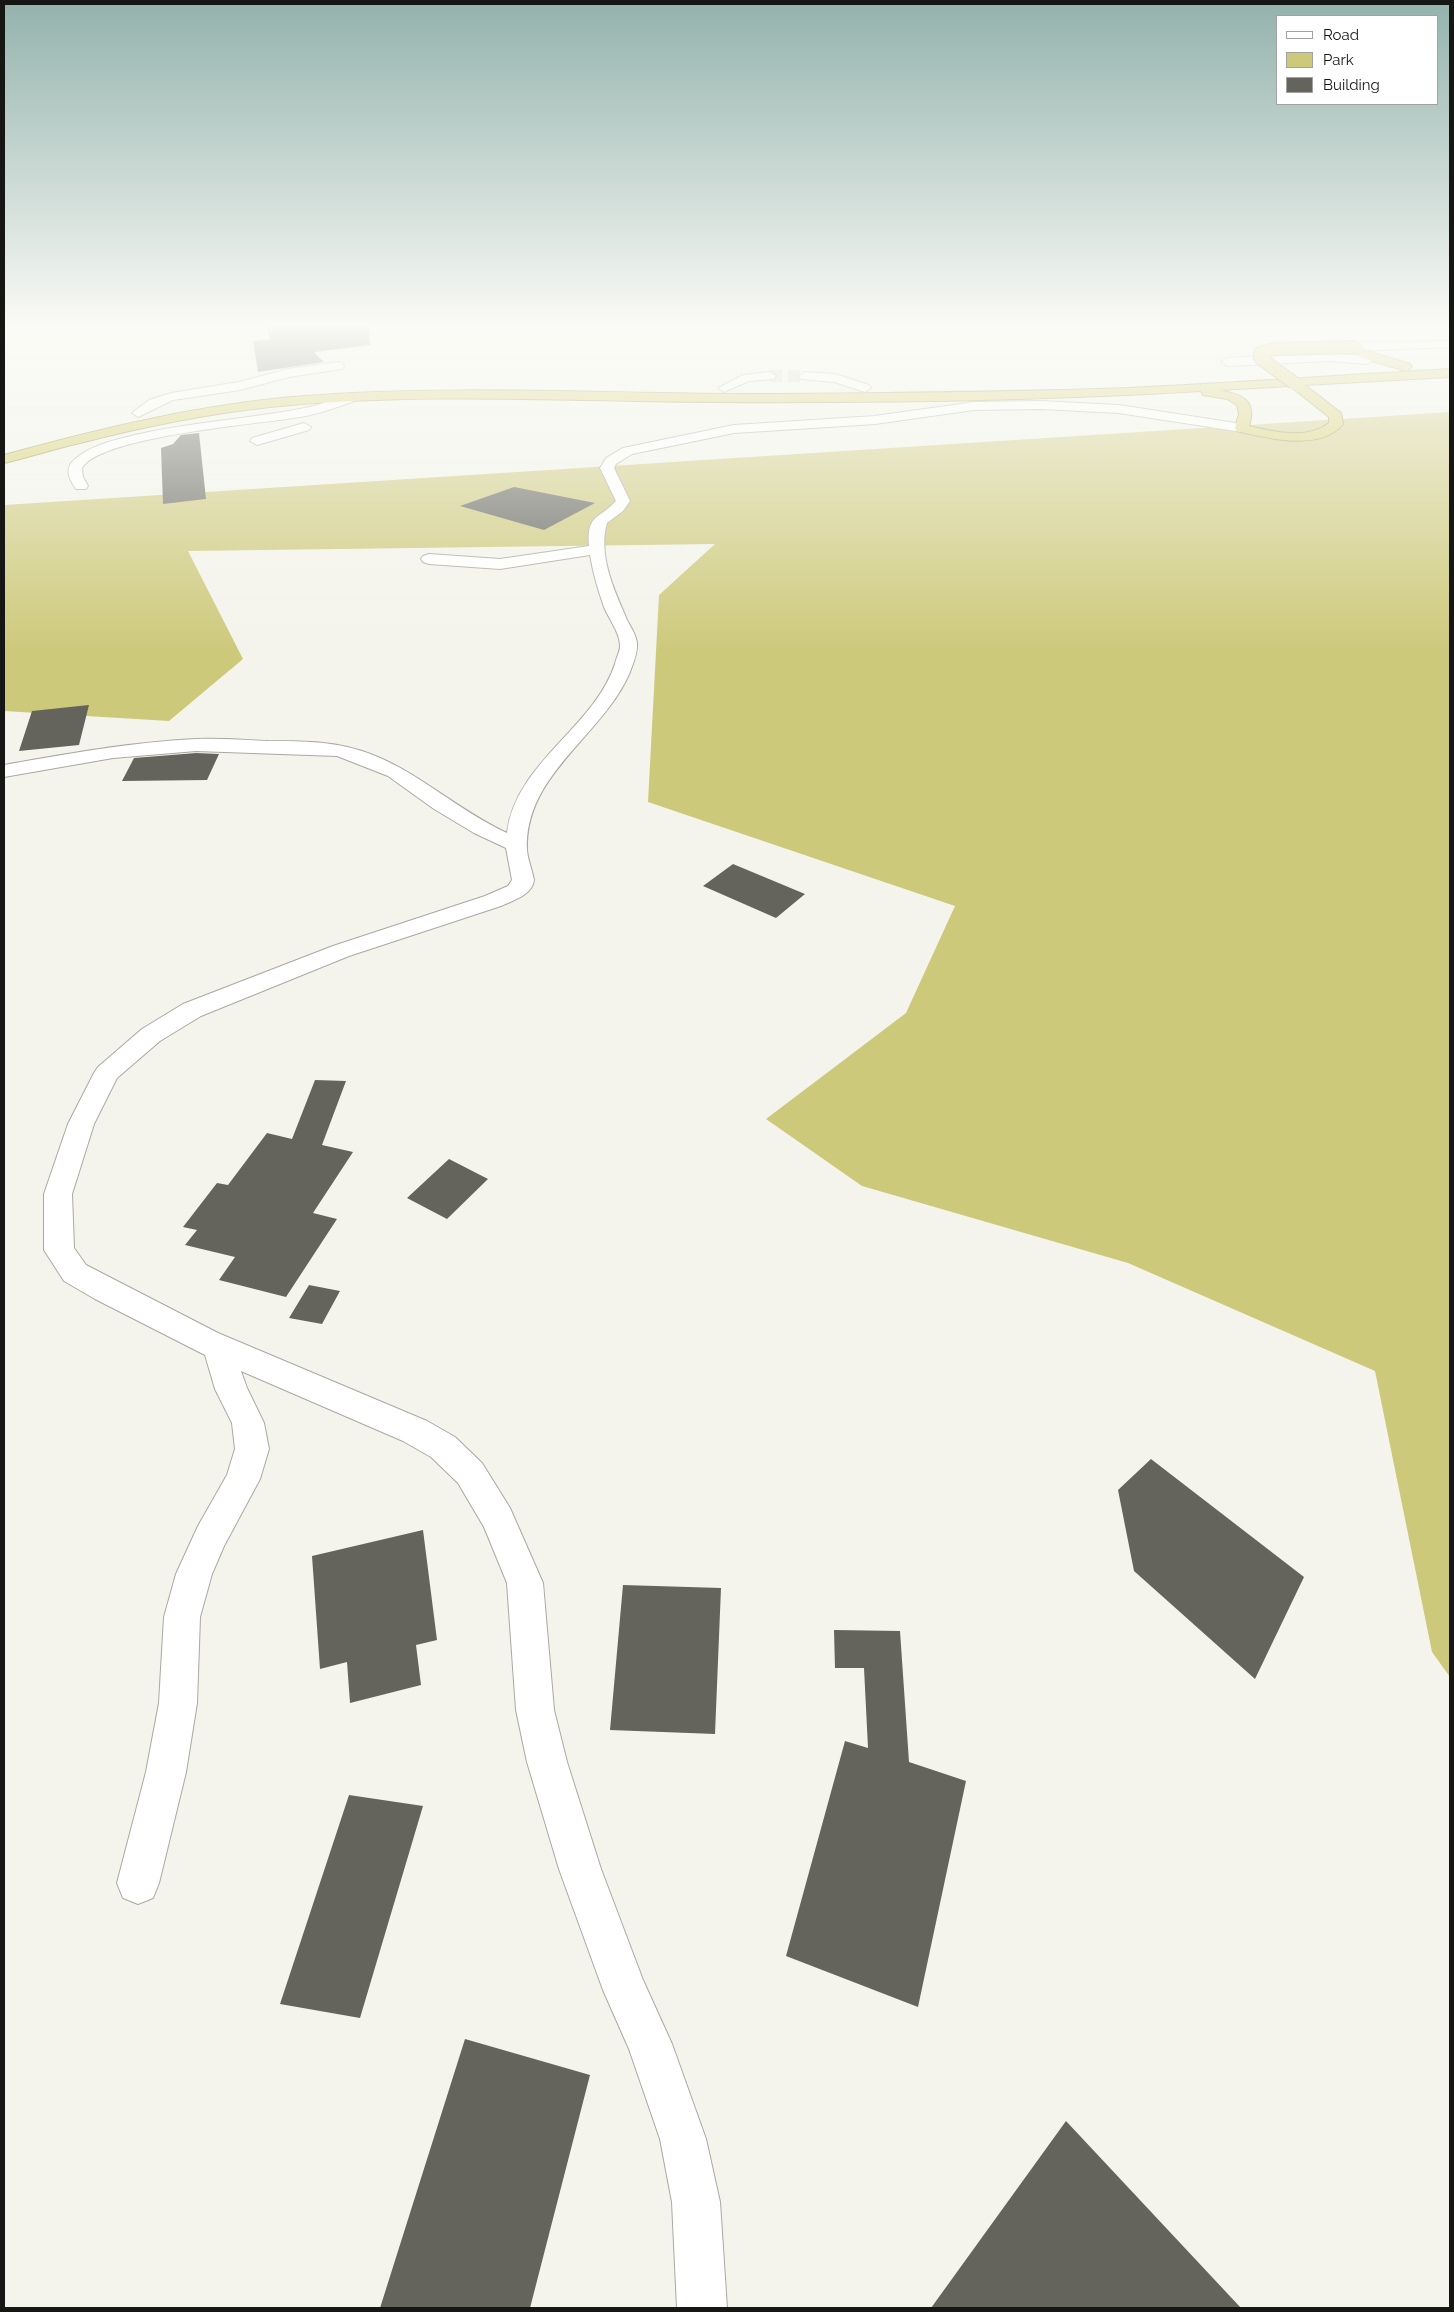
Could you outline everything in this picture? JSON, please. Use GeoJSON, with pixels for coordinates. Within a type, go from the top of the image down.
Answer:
{"type":"FeatureCollection","features":[{"type":"Feature","properties":{"kind":"highway"},"geometry":{"type":"LineString","coordinates":[[4,447],[51,434]]}},
{"type":"Feature","properties":{"kind":"highway"},"geometry":{"type":"LineString","coordinates":[[4,459],[96,434]]}},
{"type":"Feature","properties":{"kind":"highway"},"geometry":{"type":"LineString","coordinates":[[1274,434],[1298,436],[1317,434]]}},
{"type":"Feature","properties":{"kind":"street"},"geometry":{"type":"LineString","coordinates":[[81,486],[75,476],[75,468],[79,462],[95,451],[114,444],[164,434]]}},
{"type":"Feature","properties":{"kind":"street"},"geometry":{"type":"LineString","coordinates":[[257,441],[283,434]]}},
{"type":"Feature","properties":{"kind":"street"},"geometry":{"type":"LineString","coordinates":[[702,2308],[696,2202],[683,2139],[650,2044],[625,1990],[583,1878],[550,1771],[535,1710],[525,1583],[498,1519],[470,1473],[443,1447],[414,1431],[218,1347],[106,1291],[75,1273],[59,1250],[58,1194],[81,1124],[106,1073],[151,1035],[192,1010],[341,951],[492,901],[516,890],[524,883],[524,874],[518,863],[517,845],[521,814],[536,785],[619,680],[629,648],[628,641],[615,613],[598,550],[598,524],[602,519],[620,507],[623,501],[607,468],[610,461],[628,451],[709,434]]}},
{"type":"Feature","properties":{"kind":"street"},"geometry":{"type":"LineString","coordinates":[[429,559],[493,564],[598,550]]}},
{"type":"Feature","properties":{"kind":"street"},"geometry":{"type":"LineString","coordinates":[[4,771],[113,752],[196,745],[339,750],[364,758],[395,772],[441,805],[482,829],[517,845]]}},
{"type":"Feature","properties":{"kind":"street"},"geometry":{"type":"LineString","coordinates":[[138,1884],[166,1772],[178,1703],[182,1617],[194,1574],[210,1537],[243,1479],[252,1449],[248,1423],[231,1389],[218,1347]]}},
{"type":"Feature","properties":{"kind":"green space"},"geometry":{"type":"Polygon","coordinates":[[[1110,434],[1450,434],[1450,1677],[1432,1652],[1375,1371],[1128,1263],[862,1186],[766,1119],[906,1013],[955,906],[648,802],[659,595],[715,544],[188,551],[243,659],[169,721],[4,711],[4,505],[1110,434]]]}},
{"type":"Feature","properties":{"kind":"building"},"geometry":{"type":"Polygon","coordinates":[[[199,434],[206,499],[163,504],[161,448],[173,444],[181,435],[199,434]]]}},
{"type":"Feature","properties":{"kind":"building"},"geometry":{"type":"Polygon","coordinates":[[[514,487],[595,503],[544,530],[460,506],[514,487]]]}},
{"type":"Feature","properties":{"kind":"building"},"geometry":{"type":"Polygon","coordinates":[[[89,705],[79,745],[19,751],[32,711],[89,705]]]}},
{"type":"Feature","properties":{"kind":"building"},"geometry":{"type":"Polygon","coordinates":[[[196,753],[219,754],[207,780],[122,781],[134,758],[196,753]]]}},
{"type":"Feature","properties":{"kind":"building"},"geometry":{"type":"Polygon","coordinates":[[[733,864],[805,894],[776,918],[703,886],[733,864]]]}},
{"type":"Feature","properties":{"kind":"building"},"geometry":{"type":"Polygon","coordinates":[[[315,1080],[346,1081],[322,1145],[353,1152],[313,1213],[337,1219],[286,1297],[219,1280],[235,1257],[185,1245],[197,1230],[183,1227],[217,1183],[228,1185],[267,1133],[292,1139],[315,1080]]]}},
{"type":"Feature","properties":{"kind":"building"},"geometry":{"type":"Polygon","coordinates":[[[449,1159],[488,1179],[447,1219],[407,1198],[449,1159]]]}},
{"type":"Feature","properties":{"kind":"building"},"geometry":{"type":"Polygon","coordinates":[[[309,1285],[340,1291],[322,1324],[289,1318],[309,1285]]]}},
{"type":"Feature","properties":{"kind":"building"},"geometry":{"type":"Polygon","coordinates":[[[1151,1459],[1304,1577],[1255,1679],[1134,1571],[1118,1490],[1151,1459]]]}},
{"type":"Feature","properties":{"kind":"building"},"geometry":{"type":"Polygon","coordinates":[[[423,1530],[437,1640],[416,1645],[421,1685],[350,1703],[347,1662],[320,1669],[312,1556],[423,1530]]]}},
{"type":"Feature","properties":{"kind":"building"},"geometry":{"type":"Polygon","coordinates":[[[623,1585],[721,1588],[715,1734],[610,1730],[623,1585]]]}},
{"type":"Feature","properties":{"kind":"building"},"geometry":{"type":"Polygon","coordinates":[[[834,1630],[900,1631],[909,1762],[966,1781],[918,2007],[786,1956],[845,1741],[868,1748],[864,1668],[835,1668],[834,1630]]]}},
{"type":"Feature","properties":{"kind":"building"},"geometry":{"type":"Polygon","coordinates":[[[349,1795],[423,1806],[360,2018],[280,2004],[349,1795]]]}},
{"type":"Feature","properties":{"kind":"building"},"geometry":{"type":"Polygon","coordinates":[[[465,2039],[590,2075],[530,2308],[380,2308],[465,2039]]]}},
{"type":"Feature","properties":{"kind":"building"},"geometry":{"type":"Polygon","coordinates":[[[1066,2121],[1241,2308],[931,2308],[1066,2121]]]}}]}
